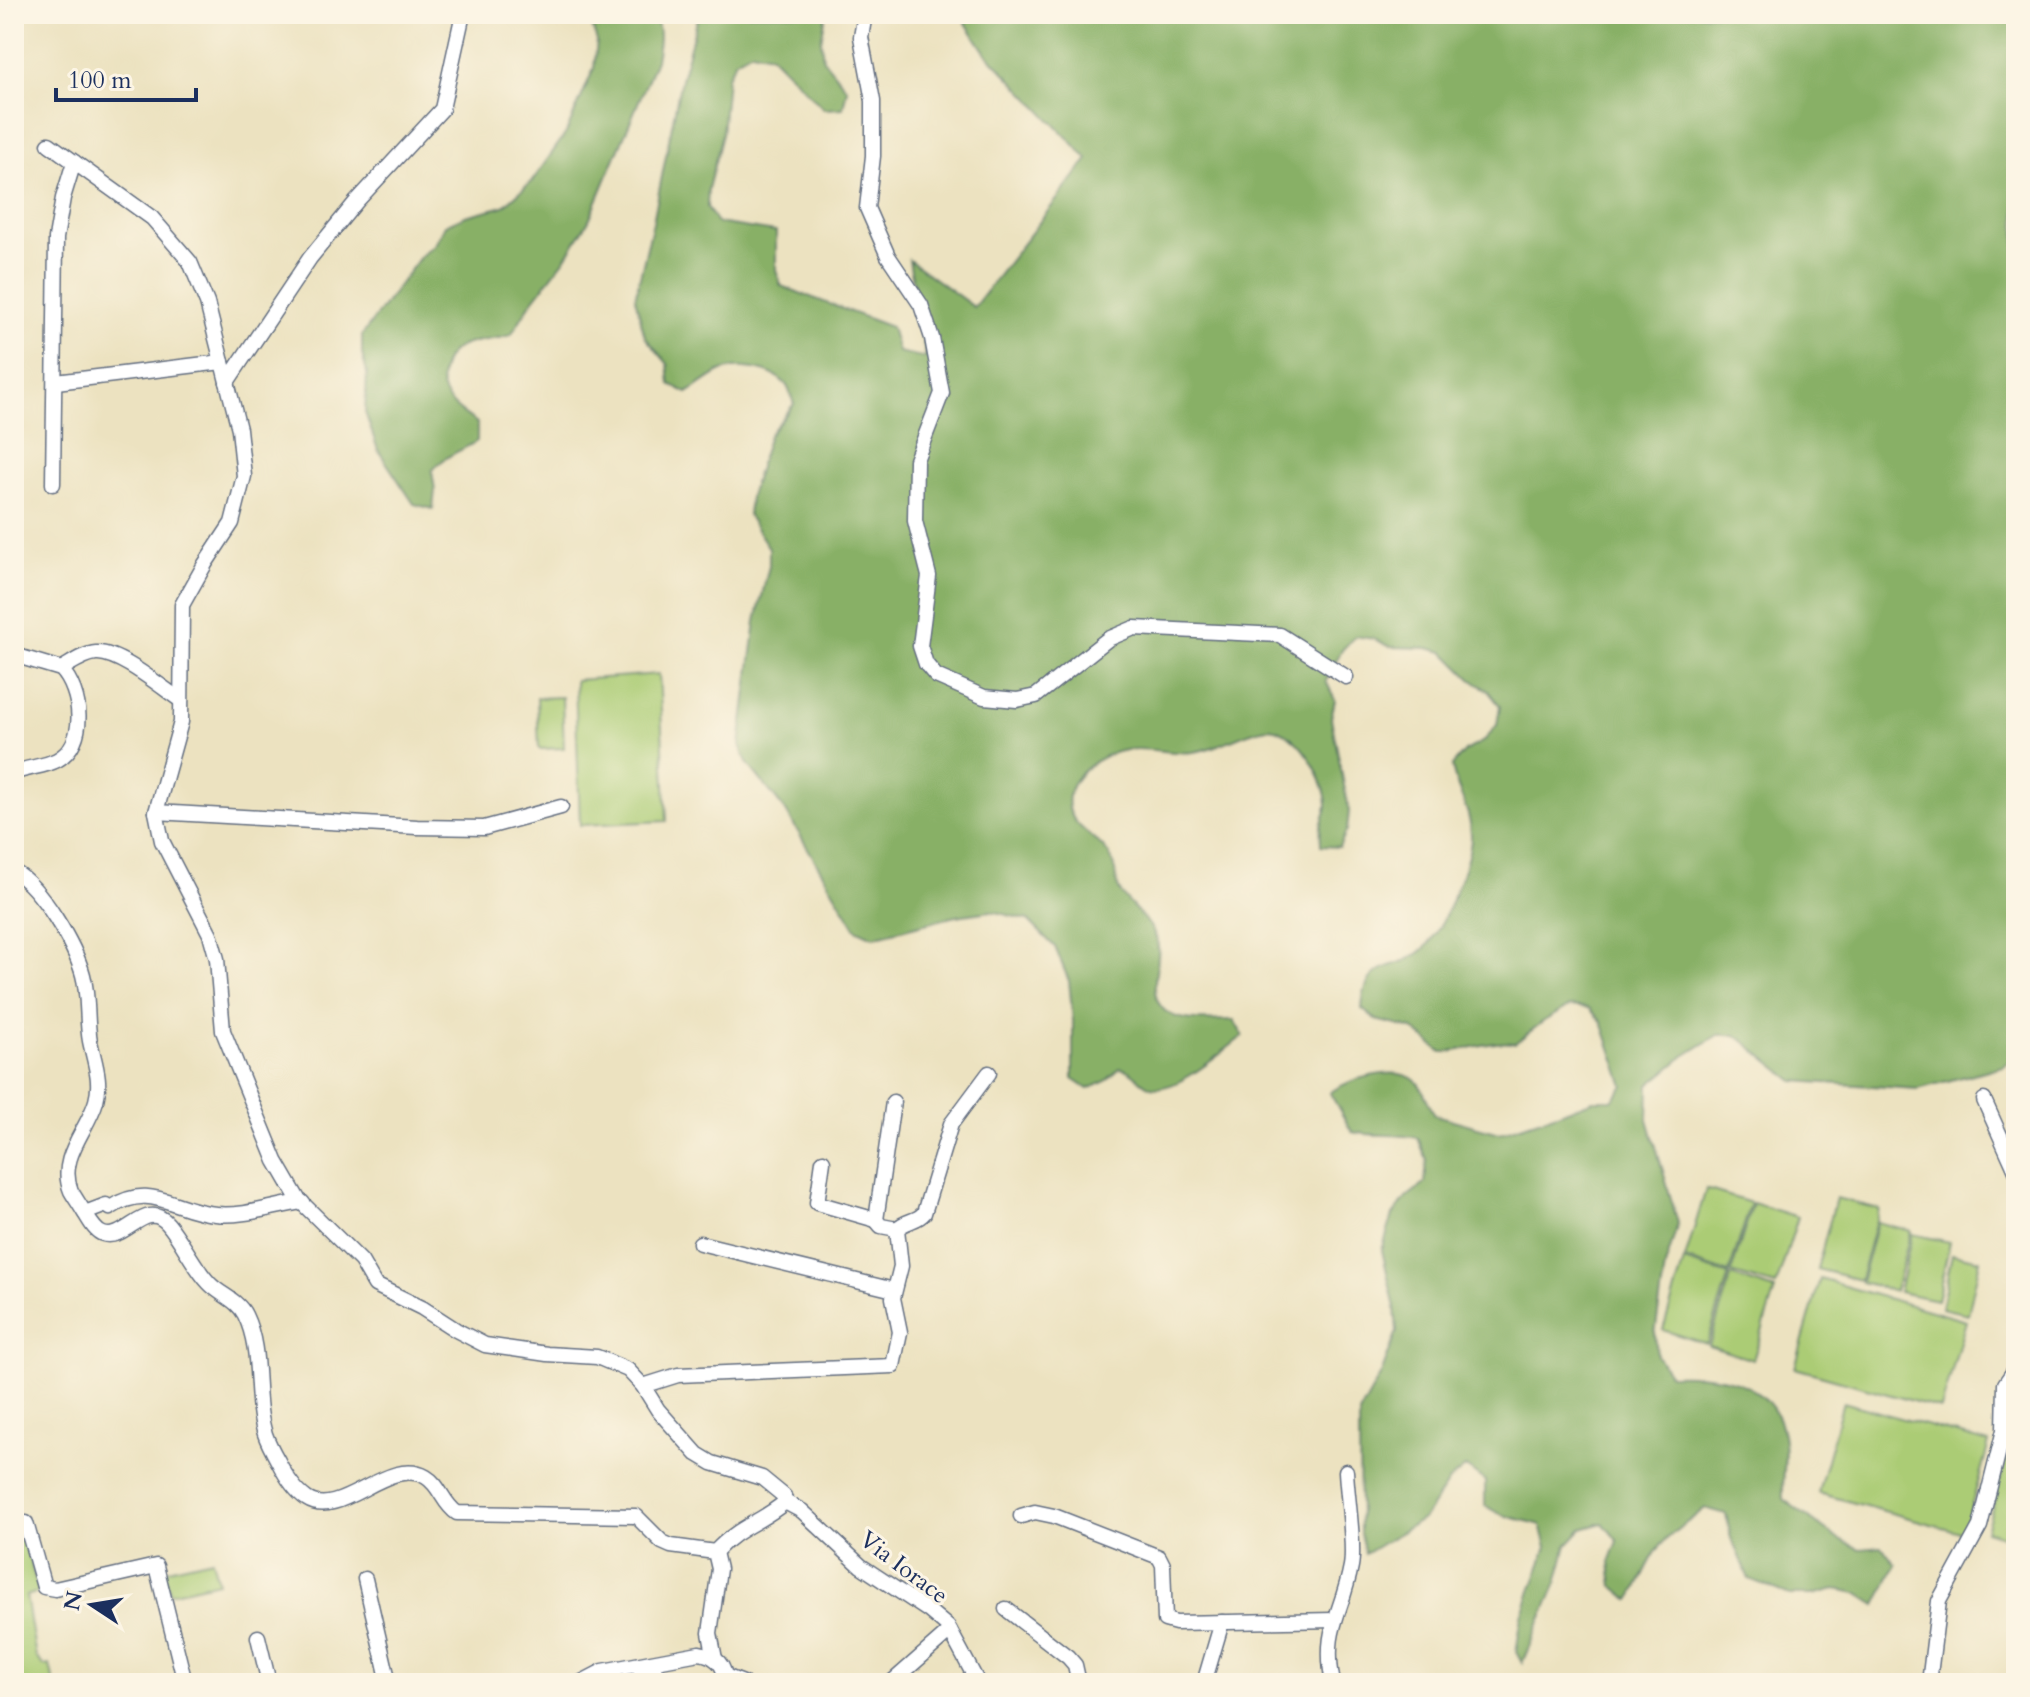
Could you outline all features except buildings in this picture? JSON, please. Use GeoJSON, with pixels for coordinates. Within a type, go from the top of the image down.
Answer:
{"type":"FeatureCollection","features":[{"type":"Feature","properties":{"kind":"street"},"geometry":{"type":"LineString","coordinates":[[865,14],[861,37],[873,101],[873,156],[867,208],[888,256],[921,305],[932,338],[942,393],[916,460],[915,521],[929,576],[920,646],[926,664],[936,676],[984,697],[1017,700],[1036,696],[1108,639],[1134,628],[1280,635],[1346,677]]}},
{"type":"Feature","properties":{"kind":"street"},"geometry":{"type":"LineString","coordinates":[[227,382],[310,258],[356,202],[442,109],[462,18]]}},
{"type":"Feature","properties":{"kind":"street"},"geometry":{"type":"LineString","coordinates":[[49,144],[152,218],[190,262],[207,303],[239,429],[244,476],[232,523],[182,605],[181,722],[156,812],[484,828],[561,807]]}},
{"type":"Feature","properties":{"kind":"street"},"geometry":{"type":"LineString","coordinates":[[53,484],[56,238],[63,198],[74,162]]}},
{"type":"Feature","properties":{"kind":"street"},"geometry":{"type":"LineString","coordinates":[[56,382],[222,362]]}},
{"type":"Feature","properties":{"kind":"street"},"geometry":{"type":"LineString","coordinates":[[61,669],[82,657],[104,653],[122,661],[179,699]]}},
{"type":"Feature","properties":{"kind":"street"},"geometry":{"type":"LineString","coordinates":[[14,655],[61,669],[76,692],[78,707],[72,742],[57,760],[14,773]]}},
{"type":"Feature","properties":{"kind":"street","name":"Via Iorace"},"geometry":{"type":"LineString","coordinates":[[156,812],[162,841],[210,934],[217,959],[223,1031],[276,1161],[302,1202],[361,1261],[375,1285],[485,1345],[597,1357],[628,1370],[697,1454],[712,1463],[762,1478],[784,1496],[785,1502],[802,1511],[861,1566],[929,1611],[950,1631],[978,1683]]}},
{"type":"Feature","properties":{"kind":"street"},"geometry":{"type":"LineString","coordinates":[[14,872],[45,901],[83,974],[98,1087],[96,1102],[71,1154],[68,1172],[71,1190],[95,1229],[103,1234],[114,1235],[144,1217],[153,1216],[166,1221],[209,1283],[243,1311],[252,1336],[264,1432],[283,1471],[297,1490],[319,1504],[342,1499],[401,1473],[414,1473],[434,1484],[448,1507],[457,1513],[636,1516],[662,1542],[715,1552]]}},
{"type":"Feature","properties":{"kind":"street"},"geometry":{"type":"LineString","coordinates":[[643,1386],[678,1375],[893,1366],[900,1332],[894,1307],[894,1290],[901,1266],[897,1229],[903,1222],[924,1213],[951,1124],[989,1073]]}},
{"type":"Feature","properties":{"kind":"street"},"geometry":{"type":"LineString","coordinates":[[1984,1100],[2016,1171]]}},
{"type":"Feature","properties":{"kind":"street"},"geometry":{"type":"LineString","coordinates":[[876,1220],[893,1102]]}},
{"type":"Feature","properties":{"kind":"street"},"geometry":{"type":"LineString","coordinates":[[823,1161],[817,1203],[897,1229]]}},
{"type":"Feature","properties":{"kind":"street"},"geometry":{"type":"LineString","coordinates":[[85,1213],[106,1205],[110,1208],[128,1196],[150,1196],[214,1214],[302,1202]]}},
{"type":"Feature","properties":{"kind":"street"},"geometry":{"type":"LineString","coordinates":[[700,1243],[894,1290]]}},
{"type":"Feature","properties":{"kind":"street"},"geometry":{"type":"LineString","coordinates":[[1929,1683],[1939,1601],[1980,1526],[2004,1430],[2005,1384],[2016,1368]]}},
{"type":"Feature","properties":{"kind":"street"},"geometry":{"type":"LineString","coordinates":[[1333,1683],[1328,1653],[1334,1620],[1351,1564],[1346,1471]]}},
{"type":"Feature","properties":{"kind":"street"},"geometry":{"type":"LineString","coordinates":[[715,1552],[730,1535],[785,1502]]}},
{"type":"Feature","properties":{"kind":"street"},"geometry":{"type":"LineString","coordinates":[[1021,1516],[1035,1512],[1054,1516],[1159,1557],[1163,1565],[1165,1620],[1176,1623],[1334,1620]]}},
{"type":"Feature","properties":{"kind":"street"},"geometry":{"type":"LineString","coordinates":[[26,1523],[44,1587],[55,1589],[156,1566],[185,1683]]}},
{"type":"Feature","properties":{"kind":"street"},"geometry":{"type":"LineString","coordinates":[[715,1552],[719,1569],[710,1633],[715,1659],[725,1680],[743,1683]]}},
{"type":"Feature","properties":{"kind":"street"},"geometry":{"type":"LineString","coordinates":[[365,1579],[389,1683]]}},
{"type":"Feature","properties":{"kind":"street"},"geometry":{"type":"LineString","coordinates":[[1006,1609],[1068,1657],[1075,1665],[1079,1683]]}},
{"type":"Feature","properties":{"kind":"street"},"geometry":{"type":"LineString","coordinates":[[1204,1683],[1222,1622]]}},
{"type":"Feature","properties":{"kind":"street"},"geometry":{"type":"LineString","coordinates":[[891,1683],[950,1631]]}},
{"type":"Feature","properties":{"kind":"street"},"geometry":{"type":"LineString","coordinates":[[628,1667],[654,1672],[673,1683],[676,1670],[710,1633]]}},
{"type":"Feature","properties":{"kind":"street"},"geometry":{"type":"LineString","coordinates":[[258,1637],[269,1683]]}},
{"type":"Feature","properties":{"kind":"street"},"geometry":{"type":"LineString","coordinates":[[580,1683],[603,1671],[703,1654],[715,1659]]}},
{"type":"Feature","properties":{"kind":"street"},"geometry":{"type":"LineString","coordinates":[[628,1667],[656,1683]]}},
{"type":"Feature","properties":{"kind":"street"},"geometry":{"type":"LineString","coordinates":[[191,1668],[195,1683]]}},
{"type":"Feature","properties":{"kind":"green space"},"geometry":{"type":"Polygon","coordinates":[[[592,14],[653,14],[659,30],[656,60],[589,220],[565,259],[511,335],[462,346],[445,362],[441,377],[444,392],[454,406],[477,423],[477,441],[447,457],[432,471],[435,490],[433,509],[414,504],[378,450],[365,412],[367,373],[362,354],[362,335],[421,256],[436,243],[445,225],[465,216],[504,206],[533,180],[566,133],[594,68],[597,41],[591,23],[592,14]]]}},
{"type":"Feature","properties":{"kind":"green space"},"geometry":{"type":"Polygon","coordinates":[[[699,14],[826,14],[821,41],[823,59],[847,89],[843,108],[824,109],[771,55],[752,51],[736,60],[727,77],[722,134],[708,189],[707,207],[717,223],[776,232],[776,270],[781,286],[891,327],[898,352],[926,358],[909,260],[974,307],[1088,159],[985,52],[960,14],[2016,14],[2016,1056],[2003,1066],[1918,1089],[1794,1081],[1736,1035],[1718,1035],[1683,1057],[1649,1085],[1648,1119],[1678,1223],[1665,1267],[1655,1334],[1657,1356],[1670,1375],[1722,1378],[1753,1390],[1766,1400],[1776,1413],[1784,1439],[1783,1499],[1839,1540],[1860,1549],[1882,1547],[1896,1565],[1876,1605],[1857,1593],[1835,1589],[1813,1595],[1790,1595],[1749,1579],[1731,1538],[1726,1514],[1705,1508],[1661,1545],[1630,1600],[1613,1586],[1610,1562],[1618,1541],[1603,1523],[1582,1529],[1567,1545],[1557,1583],[1522,1663],[1516,1652],[1522,1616],[1547,1547],[1541,1525],[1505,1515],[1485,1505],[1485,1481],[1466,1467],[1449,1481],[1424,1518],[1365,1554],[1360,1534],[1359,1414],[1381,1374],[1397,1331],[1382,1250],[1393,1215],[1407,1197],[1425,1183],[1427,1160],[1418,1138],[1352,1132],[1330,1093],[1360,1079],[1398,1074],[1417,1082],[1435,1115],[1499,1133],[1593,1100],[1612,1100],[1624,1086],[1602,1022],[1589,1008],[1570,1006],[1515,1043],[1487,1044],[1442,1053],[1413,1029],[1376,1020],[1362,1009],[1369,980],[1427,946],[1455,894],[1470,848],[1469,818],[1452,766],[1465,751],[1484,741],[1497,725],[1500,706],[1488,691],[1444,652],[1391,647],[1374,639],[1355,636],[1342,650],[1326,681],[1335,700],[1331,718],[1349,811],[1347,830],[1339,847],[1321,846],[1321,827],[1327,804],[1321,779],[1314,766],[1297,742],[1274,729],[1253,731],[1193,752],[1134,749],[1116,752],[1095,762],[1072,786],[1069,797],[1071,815],[1108,853],[1121,893],[1155,935],[1158,962],[1155,988],[1164,1010],[1185,1019],[1234,1020],[1243,1036],[1186,1078],[1173,1084],[1151,1087],[1120,1068],[1106,1081],[1088,1089],[1073,1079],[1073,1020],[1069,981],[1055,947],[1028,920],[991,911],[956,916],[873,937],[856,929],[785,810],[747,763],[740,745],[756,621],[769,566],[769,548],[748,516],[750,496],[769,435],[794,404],[791,395],[787,386],[774,375],[746,368],[720,372],[687,393],[670,384],[668,364],[645,337],[635,298],[681,79],[699,14]]]}},
{"type":"Feature","properties":{"kind":"green space"},"geometry":{"type":"Polygon","coordinates":[[[659,674],[667,821],[580,825],[575,680],[659,674]]]}},
{"type":"Feature","properties":{"kind":"green space"},"geometry":{"type":"Polygon","coordinates":[[[562,697],[564,748],[539,749],[537,698],[562,697]]]}},
{"type":"Feature","properties":{"kind":"green space"},"geometry":{"type":"Polygon","coordinates":[[[1706,1189],[1751,1203],[1729,1273],[1685,1259],[1706,1189]]]}},
{"type":"Feature","properties":{"kind":"green space"},"geometry":{"type":"Polygon","coordinates":[[[1836,1198],[1879,1209],[1860,1280],[1817,1269],[1836,1198]]]}},
{"type":"Feature","properties":{"kind":"green space"},"geometry":{"type":"Polygon","coordinates":[[[1753,1203],[1798,1217],[1776,1286],[1731,1273],[1753,1203]]]}},
{"type":"Feature","properties":{"kind":"green space"},"geometry":{"type":"Polygon","coordinates":[[[1877,1222],[1911,1231],[1895,1291],[1861,1282],[1877,1222]]]}},
{"type":"Feature","properties":{"kind":"green space"},"geometry":{"type":"Polygon","coordinates":[[[1912,1234],[1950,1242],[1937,1300],[1899,1292],[1912,1234]]]}},
{"type":"Feature","properties":{"kind":"green space"},"geometry":{"type":"Polygon","coordinates":[[[1952,1254],[1980,1260],[1968,1314],[1941,1308],[1952,1254]]]}},
{"type":"Feature","properties":{"kind":"green space"},"geometry":{"type":"Polygon","coordinates":[[[1684,1261],[1729,1275],[1707,1344],[1663,1330],[1684,1261]]]}},
{"type":"Feature","properties":{"kind":"green space"},"geometry":{"type":"Polygon","coordinates":[[[1731,1276],[1775,1290],[1753,1360],[1709,1346],[1731,1276]]]}},
{"type":"Feature","properties":{"kind":"green space"},"geometry":{"type":"Polygon","coordinates":[[[1820,1279],[1966,1321],[1941,1409],[1795,1368],[1820,1279]]]}},
{"type":"Feature","properties":{"kind":"green space"},"geometry":{"type":"Polygon","coordinates":[[[1843,1402],[1989,1443],[1964,1533],[1818,1493],[1843,1402]]]}},
{"type":"Feature","properties":{"kind":"green space"},"geometry":{"type":"Polygon","coordinates":[[[2007,1455],[2016,1458],[2016,1540],[1986,1531],[2007,1455]]]}},
{"type":"Feature","properties":{"kind":"green space"},"geometry":{"type":"Polygon","coordinates":[[[21,1540],[25,1543],[39,1592],[26,1596],[36,1657],[44,1666],[50,1665],[54,1683],[14,1683],[14,1544],[21,1540]]]}},
{"type":"Feature","properties":{"kind":"green space"},"geometry":{"type":"Polygon","coordinates":[[[212,1559],[218,1582],[170,1593],[164,1570],[212,1559]]]}}]}
